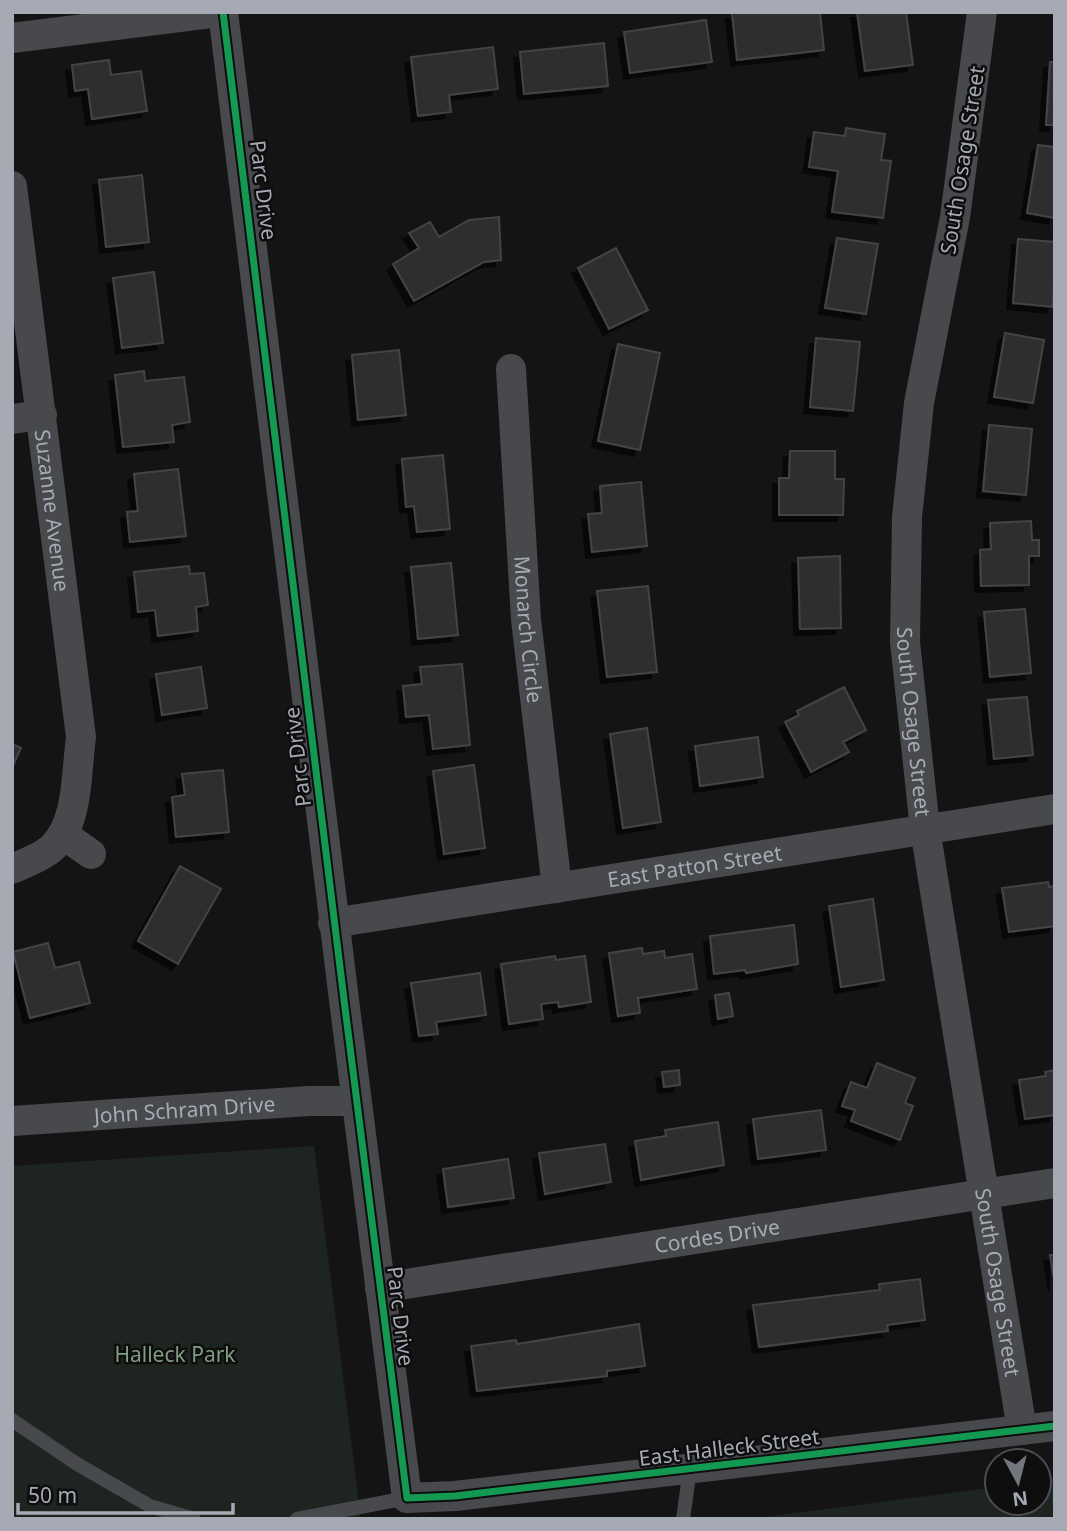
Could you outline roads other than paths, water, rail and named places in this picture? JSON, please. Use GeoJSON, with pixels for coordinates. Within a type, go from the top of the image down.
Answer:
{"type":"FeatureCollection","features":[{"type":"Feature","properties":{"kind":"street"},"geometry":{"type":"LineString","coordinates":[[12,38],[221,12]]}},
{"type":"Feature","properties":{"kind":"street","name":"Parc Drive"},"geometry":{"type":"LineString","coordinates":[[221,12],[274,407],[333,923],[407,1498]]}},
{"type":"Feature","properties":{"kind":"street","name":"South Osage Street"},"geometry":{"type":"LineString","coordinates":[[982,12],[955,217],[919,403],[907,517],[905,642],[925,830],[1022,1430]]}},
{"type":"Feature","properties":{"kind":"street","name":"Suzanne Avenue"},"geometry":{"type":"LineString","coordinates":[[12,186],[81,737],[69,821],[64,835]]}},
{"type":"Feature","properties":{"kind":"street","name":"Monarch Circle"},"geometry":{"type":"LineString","coordinates":[[511,369],[526,619],[557,888]]}},
{"type":"Feature","properties":{"kind":"street"},"geometry":{"type":"LineString","coordinates":[[12,419],[41,415]]}},
{"type":"Feature","properties":{"kind":"street","name":"East Patton Street"},"geometry":{"type":"LineString","coordinates":[[333,923],[1055,809]]}},
{"type":"Feature","properties":{"kind":"street"},"geometry":{"type":"LineString","coordinates":[[12,869],[50,850],[64,835],[92,855]]}},
{"type":"Feature","properties":{"kind":"street","name":"John Schram Drive"},"geometry":{"type":"LineString","coordinates":[[12,1121],[309,1101],[356,1101]]}},
{"type":"Feature","properties":{"kind":"street","name":"Cordes Drive"},"geometry":{"type":"LineString","coordinates":[[380,1288],[1055,1183]]}},
{"type":"Feature","properties":{"kind":"street","name":"East Halleck Street"},"geometry":{"type":"LineString","coordinates":[[407,1498],[455,1496],[1055,1426]]}},
{"type":"Feature","properties":{"kind":"lane"},"geometry":{"type":"LineString","coordinates":[[12,1420],[77,1464],[150,1506],[194,1519]]}},
{"type":"Feature","properties":{"kind":"lane"},"geometry":{"type":"LineString","coordinates":[[683,1519],[690,1469]]}},
{"type":"Feature","properties":{"kind":"lane"},"geometry":{"type":"LineString","coordinates":[[297,1519],[407,1498]]}},
{"type":"Feature","properties":{"kind":"park label","name":"Halleck Park"},"geometry":{"type":"Point","coordinates":[175,1354]}}]}
